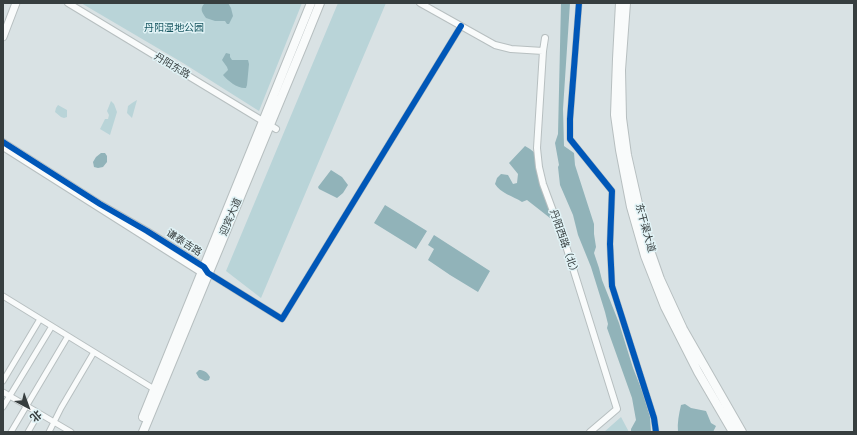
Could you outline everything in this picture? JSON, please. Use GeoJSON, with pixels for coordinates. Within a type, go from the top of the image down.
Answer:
{"type":"FeatureCollection","features":[{"type":"Feature","properties":{"kind":"main road"},"geometry":{"type":"LineString","coordinates":[[3,24],[11,3]]}},
{"type":"Feature","properties":{"kind":"main road"},"geometry":{"type":"LineString","coordinates":[[3,37],[16,3]]}},
{"type":"Feature","properties":{"kind":"main road","name":"迎宾大道"},"geometry":{"type":"LineString","coordinates":[[269,125],[311,3]]}},
{"type":"Feature","properties":{"kind":"main road","name":"迎宾大道"},"geometry":{"type":"LineString","coordinates":[[137,432],[204,271],[269,125],[320,3]]}},
{"type":"Feature","properties":{"kind":"main road","name":"东干渠大道"},"geometry":{"type":"LineString","coordinates":[[620,3],[616,59],[615,115],[631,207],[645,256],[666,307],[698,372],[733,432]]}},
{"type":"Feature","properties":{"kind":"main road","name":"东干渠大道"},"geometry":{"type":"LineString","coordinates":[[626,3],[622,70],[622,118],[627,156],[646,239],[660,279],[683,328],[742,432]]}},
{"type":"Feature","properties":{"kind":"main road","name":"迎宾大道"},"geometry":{"type":"LineString","coordinates":[[143,432],[204,271]]}},
{"type":"Feature","properties":{"kind":"street","name":"丹阳东路"},"geometry":{"type":"LineString","coordinates":[[68,3],[269,125]]}},
{"type":"Feature","properties":{"kind":"street"},"geometry":{"type":"LineString","coordinates":[[420,3],[495,45],[511,50],[543,51]]}},
{"type":"Feature","properties":{"kind":"street"},"geometry":{"type":"LineString","coordinates":[[579,3],[570,118],[570,139],[612,191],[610,244],[612,286],[654,418],[656,432]]}},
{"type":"Feature","properties":{"kind":"street"},"geometry":{"type":"LineString","coordinates":[[204,271],[282,319],[460,26]]}},
{"type":"Feature","properties":{"kind":"street","name":"丹阳西路（北）"},"geometry":{"type":"LineString","coordinates":[[545,38],[537,148],[539,167],[543,184],[567,249],[616,409],[590,432]]}},
{"type":"Feature","properties":{"kind":"street","name":"谦泰吉路"},"geometry":{"type":"LineString","coordinates":[[3,142],[100,204],[147,231],[204,271]]}},
{"type":"Feature","properties":{"kind":"street","name":"谦泰吉路"},"geometry":{"type":"LineString","coordinates":[[3,147],[204,271]]}},
{"type":"Feature","properties":{"kind":"street"},"geometry":{"type":"LineString","coordinates":[[3,296],[154,389]]}},
{"type":"Feature","properties":{"kind":"street"},"geometry":{"type":"LineString","coordinates":[[3,381],[40,319]]}},
{"type":"Feature","properties":{"kind":"street"},"geometry":{"type":"LineString","coordinates":[[3,407],[52,326]]}},
{"type":"Feature","properties":{"kind":"street"},"geometry":{"type":"LineString","coordinates":[[11,432],[68,336]]}},
{"type":"Feature","properties":{"kind":"street"},"geometry":{"type":"LineString","coordinates":[[49,432],[94,352]]}},
{"type":"Feature","properties":{"kind":"street"},"geometry":{"type":"LineString","coordinates":[[3,392],[70,432]]}},
{"type":"Feature","properties":{"kind":"street"},"geometry":{"type":"LineString","coordinates":[[28,432],[39,413]]}},
{"type":"Feature","properties":{"kind":"green space","name":"丹阳湿地公园"},"geometry":{"type":"Polygon","coordinates":[[[81,3],[302,3],[259,111],[183,63],[81,3]]]}},
{"type":"Feature","properties":{"kind":"green space"},"geometry":{"type":"Polygon","coordinates":[[[338,3],[386,3],[261,298],[226,271],[338,3]]]}},
{"type":"Feature","properties":{"kind":"green space"},"geometry":{"type":"Polygon","coordinates":[[[137,100],[132,118],[127,113],[128,106],[137,100]]]}},
{"type":"Feature","properties":{"kind":"green space"},"geometry":{"type":"Polygon","coordinates":[[[111,101],[117,112],[110,135],[100,129],[105,119],[108,119],[109,115],[107,111],[111,101]]]}},
{"type":"Feature","properties":{"kind":"green space"},"geometry":{"type":"Polygon","coordinates":[[[58,105],[67,110],[67,117],[61,117],[55,112],[58,105]]]}},
{"type":"Feature","properties":{"kind":"green space"},"geometry":{"type":"Polygon","coordinates":[[[621,417],[629,432],[604,432],[621,417]]]}},
{"type":"Feature","properties":{"kind":"shaded area"},"geometry":{"type":"Polygon","coordinates":[[[205,3],[228,3],[233,16],[229,24],[225,21],[215,21],[206,18],[202,12],[203,5],[205,3]]]}},
{"type":"Feature","properties":{"kind":"shaded area"},"geometry":{"type":"Polygon","coordinates":[[[561,3],[570,3],[563,109],[564,146],[574,153],[575,165],[594,224],[596,247],[594,253],[602,280],[619,323],[633,368],[643,393],[650,417],[651,432],[631,432],[636,420],[632,398],[607,328],[608,324],[605,312],[591,267],[578,235],[573,215],[560,185],[559,165],[555,143],[558,134],[561,3]]]}},
{"type":"Feature","properties":{"kind":"shaded area"},"geometry":{"type":"Polygon","coordinates":[[[226,53],[230,54],[232,60],[248,60],[249,64],[246,88],[237,86],[223,75],[228,70],[222,60],[226,53]]]}},
{"type":"Feature","properties":{"kind":"shaded area"},"geometry":{"type":"Polygon","coordinates":[[[525,146],[535,153],[535,163],[552,217],[550,218],[527,200],[522,202],[503,192],[495,184],[497,178],[501,174],[508,175],[513,184],[517,183],[518,174],[509,163],[525,146]]]}},
{"type":"Feature","properties":{"kind":"shaded area"},"geometry":{"type":"Polygon","coordinates":[[[101,153],[105,153],[107,156],[107,162],[103,167],[94,167],[93,162],[101,153]]]}},
{"type":"Feature","properties":{"kind":"shaded area"},"geometry":{"type":"Polygon","coordinates":[[[331,170],[342,177],[348,185],[343,193],[337,198],[319,189],[318,187],[331,170]]]}},
{"type":"Feature","properties":{"kind":"shaded area"},"geometry":{"type":"Polygon","coordinates":[[[385,205],[427,231],[416,249],[374,223],[385,205]]]}},
{"type":"Feature","properties":{"kind":"shaded area"},"geometry":{"type":"Polygon","coordinates":[[[434,235],[490,271],[478,292],[428,260],[434,249],[428,245],[434,235]]]}},
{"type":"Feature","properties":{"kind":"shaded area"},"geometry":{"type":"Polygon","coordinates":[[[199,370],[207,373],[210,377],[209,380],[205,381],[199,378],[196,373],[199,370]]]}},
{"type":"Feature","properties":{"kind":"shaded area"},"geometry":{"type":"Polygon","coordinates":[[[685,404],[691,408],[706,411],[711,423],[716,426],[713,432],[678,432],[681,405],[685,404]]]}},
{"type":"Feature","properties":{"kind":"cycle path"},"geometry":{"type":"LineString","coordinates":[[579,3],[570,119],[570,139],[612,191],[610,244],[612,286],[654,418],[656,432]]}},
{"type":"Feature","properties":{"kind":"cycle path"},"geometry":{"type":"LineString","coordinates":[[3,142],[100,204],[147,231],[204,267],[208,273],[282,319],[461,26]]}}]}
